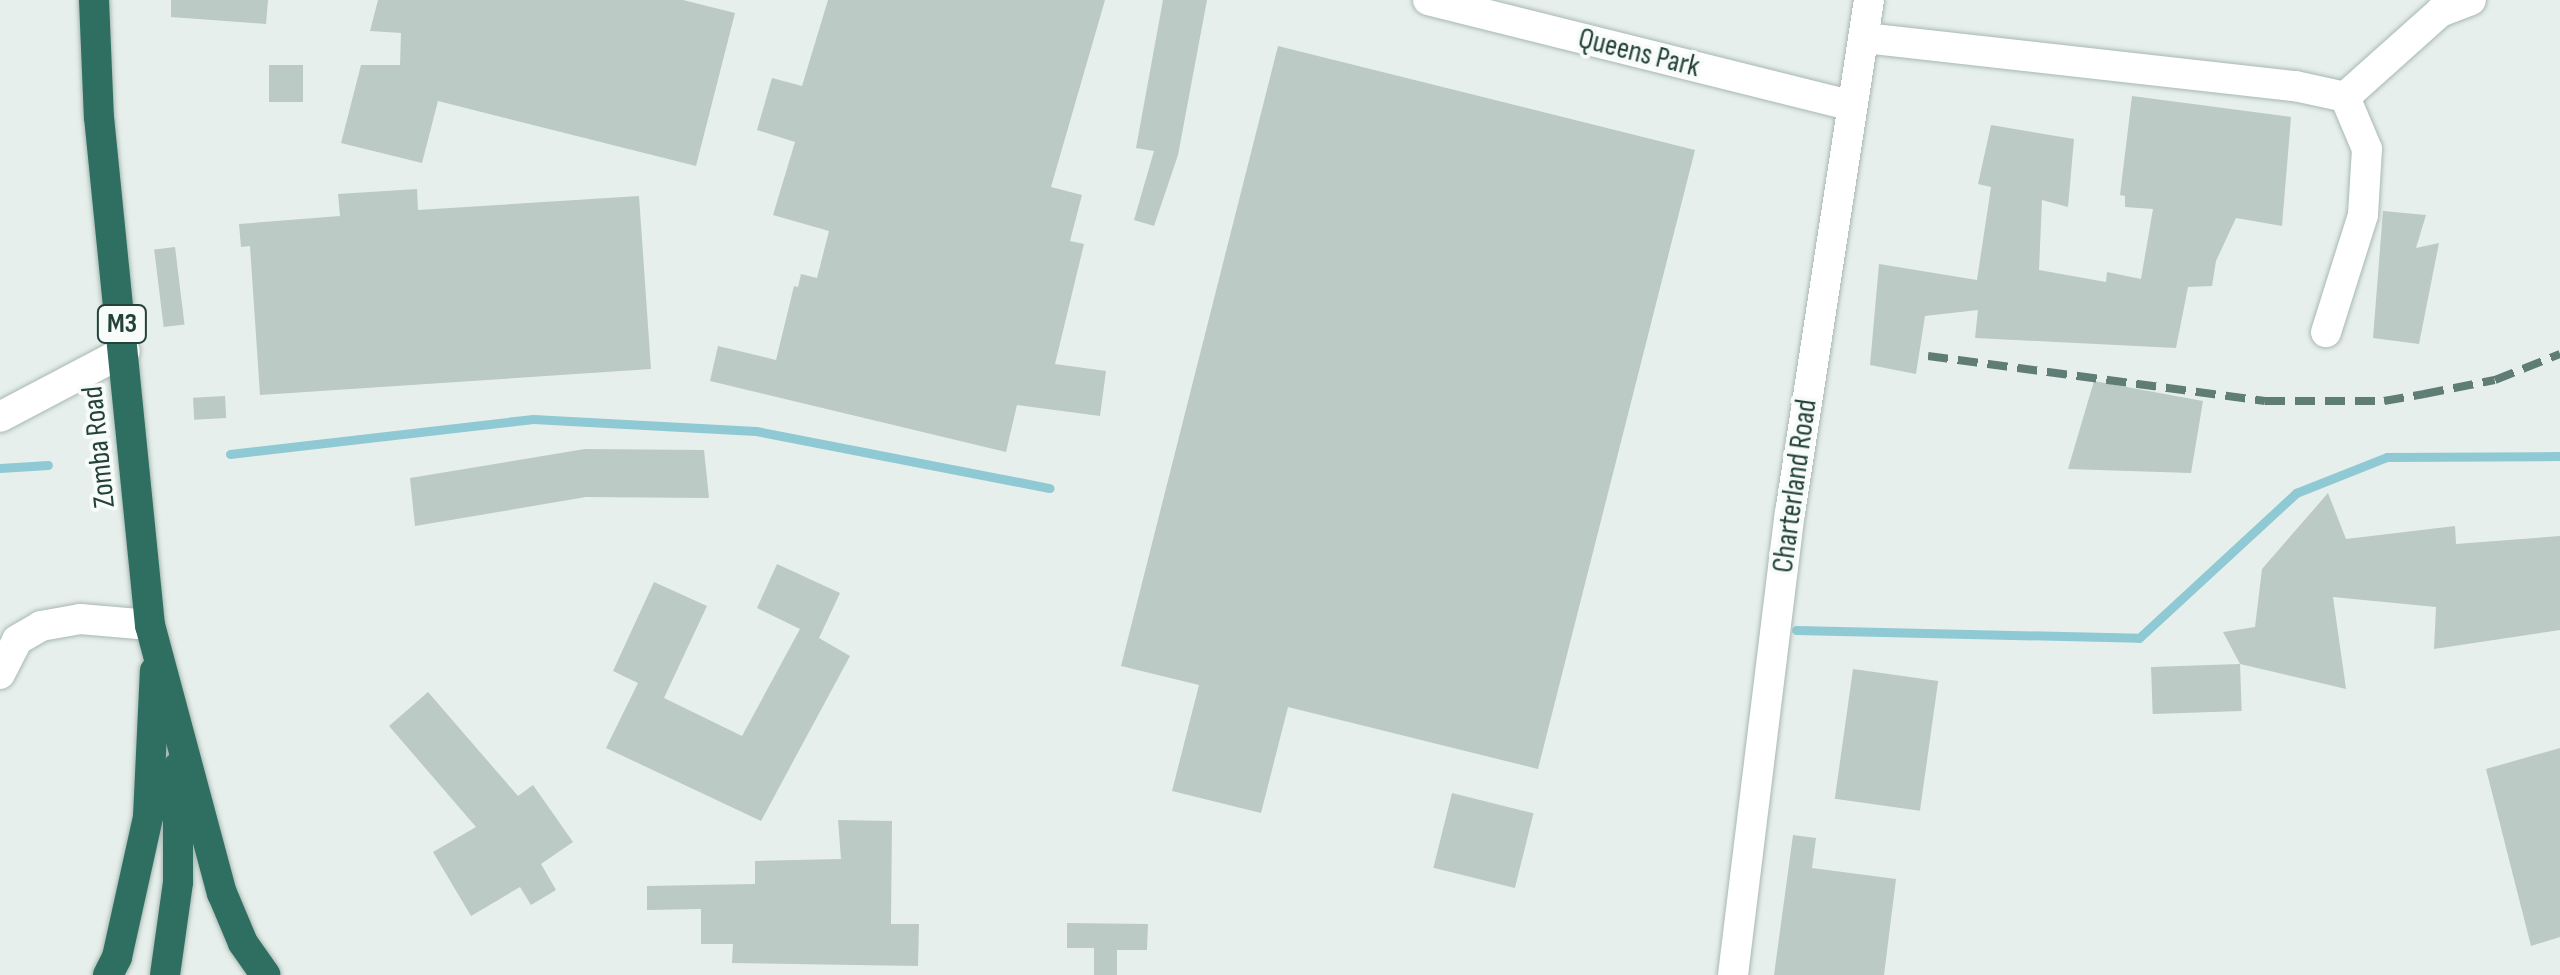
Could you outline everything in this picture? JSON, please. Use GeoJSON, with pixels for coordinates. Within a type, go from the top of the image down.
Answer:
{"type":"FeatureCollection","features":[{"type":"Feature","properties":{"kind":"highway","name":"Zomba Road"},"geometry":{"type":"LineString","coordinates":[[94,0],[98,103],[153,637]]}},
{"type":"Feature","properties":{"kind":"highway","name":"M3"},"geometry":{"type":"LineString","coordinates":[[153,637],[222,893],[243,943],[265,975]]}},
{"type":"Feature","properties":{"kind":"highway"},"geometry":{"type":"LineString","coordinates":[[108,975],[116,957],[148,818],[153,637]]}},
{"type":"Feature","properties":{"kind":"highway","name":"M3"},"geometry":{"type":"LineString","coordinates":[[164,975],[178,882],[178,724]]}},
{"type":"Feature","properties":{"kind":"street","name":"Queens Park"},"geometry":{"type":"LineString","coordinates":[[1428,0],[1849,105]]}},
{"type":"Feature","properties":{"kind":"street","name":"Charterland Road"},"geometry":{"type":"LineString","coordinates":[[1734,975],[1790,513],[1849,105],[1865,38],[1869,0]]}},
{"type":"Feature","properties":{"kind":"street"},"geometry":{"type":"LineString","coordinates":[[2345,97],[2440,12],[2471,0]]}},
{"type":"Feature","properties":{"kind":"street"},"geometry":{"type":"LineString","coordinates":[[1865,38],[2294,86],[2345,97]]}},
{"type":"Feature","properties":{"kind":"street"},"geometry":{"type":"LineString","coordinates":[[2326,332],[2363,215],[2367,149],[2345,97]]}},
{"type":"Feature","properties":{"kind":"street"},"geometry":{"type":"LineString","coordinates":[[0,417],[124,351]]}},
{"type":"Feature","properties":{"kind":"street"},"geometry":{"type":"LineString","coordinates":[[0,674],[17,640],[41,626],[80,619],[153,637]]}},
{"type":"Feature","properties":{"kind":"building"},"geometry":{"type":"Polygon","coordinates":[[[171,0],[268,0],[266,24],[171,17],[171,0]]]}},
{"type":"Feature","properties":{"kind":"building"},"geometry":{"type":"Polygon","coordinates":[[[378,0],[683,0],[735,13],[696,166],[438,101],[422,163],[341,143],[361,65],[400,65],[401,33],[370,31],[378,0]]]}},
{"type":"Feature","properties":{"kind":"building"},"geometry":{"type":"Polygon","coordinates":[[[828,0],[1105,0],[1051,187],[1082,195],[1070,241],[1084,244],[1055,364],[1106,371],[1100,416],[1017,405],[1006,452],[710,381],[718,346],[776,360],[794,286],[798,287],[801,274],[817,278],[829,231],[773,215],[795,142],[757,130],[772,78],[802,86],[828,0]]]}},
{"type":"Feature","properties":{"kind":"building"},"geometry":{"type":"Polygon","coordinates":[[[1163,0],[1207,0],[1178,155],[1154,226],[1134,220],[1154,151],[1136,148],[1163,0]]]}},
{"type":"Feature","properties":{"kind":"building"},"geometry":{"type":"Polygon","coordinates":[[[1278,46],[1695,150],[1538,769],[1288,707],[1261,813],[1172,791],[1199,685],[1121,666],[1278,46]]]}},
{"type":"Feature","properties":{"kind":"building"},"geometry":{"type":"Polygon","coordinates":[[[269,65],[303,65],[303,102],[269,102],[269,65]]]}},
{"type":"Feature","properties":{"kind":"building"},"geometry":{"type":"Polygon","coordinates":[[[2132,96],[2291,117],[2282,226],[2236,218],[2216,261],[2212,286],[2188,287],[2176,348],[1975,338],[1978,310],[1925,316],[1916,374],[1870,365],[1879,264],[1977,280],[1991,187],[1978,184],[1991,125],[2074,139],[2068,207],[2042,200],[2039,270],[2106,282],[2107,272],[2141,279],[2153,209],[2125,207],[2125,196],[2120,195],[2132,96]]]}},
{"type":"Feature","properties":{"kind":"building"},"geometry":{"type":"Polygon","coordinates":[[[417,189],[418,210],[639,196],[651,369],[260,395],[250,246],[241,247],[239,224],[340,216],[338,194],[417,189]]]}},
{"type":"Feature","properties":{"kind":"building"},"geometry":{"type":"Polygon","coordinates":[[[2383,211],[2426,215],[2416,248],[2439,243],[2419,344],[2373,338],[2383,211]]]}},
{"type":"Feature","properties":{"kind":"building"},"geometry":{"type":"Polygon","coordinates":[[[175,247],[185,324],[164,327],[154,250],[175,247]]]}},
{"type":"Feature","properties":{"kind":"building"},"geometry":{"type":"Polygon","coordinates":[[[2094,381],[2203,401],[2191,473],[2068,469],[2094,381]]]}},
{"type":"Feature","properties":{"kind":"building"},"geometry":{"type":"Polygon","coordinates":[[[225,396],[226,418],[194,420],[193,398],[225,396]]]}},
{"type":"Feature","properties":{"kind":"building"},"geometry":{"type":"Polygon","coordinates":[[[585,449],[704,450],[709,498],[586,497],[415,526],[410,478],[585,449]]]}},
{"type":"Feature","properties":{"kind":"building"},"geometry":{"type":"Polygon","coordinates":[[[2328,493],[2346,539],[2455,526],[2456,544],[2560,536],[2560,630],[2434,649],[2436,607],[2333,597],[2346,689],[2240,664],[2223,632],[2255,627],[2262,569],[2328,493]]]}},
{"type":"Feature","properties":{"kind":"building"},"geometry":{"type":"Polygon","coordinates":[[[777,564],[840,593],[819,638],[850,656],[761,821],[606,748],[638,683],[613,671],[654,582],[707,606],[664,698],[742,736],[800,629],[757,608],[777,564]]]}},
{"type":"Feature","properties":{"kind":"building"},"geometry":{"type":"Polygon","coordinates":[[[2240,664],[2242,711],[2153,714],[2151,667],[2240,664]]]}},
{"type":"Feature","properties":{"kind":"building"},"geometry":{"type":"Polygon","coordinates":[[[1853,669],[1938,681],[1920,811],[1835,799],[1853,669]]]}},
{"type":"Feature","properties":{"kind":"building"},"geometry":{"type":"Polygon","coordinates":[[[428,692],[518,796],[533,785],[573,842],[541,864],[556,890],[531,905],[520,887],[471,916],[433,852],[476,827],[389,726],[428,692]]]}},
{"type":"Feature","properties":{"kind":"building"},"geometry":{"type":"Polygon","coordinates":[[[2560,748],[2560,937],[2531,946],[2486,769],[2560,748]]]}},
{"type":"Feature","properties":{"kind":"building"},"geometry":{"type":"Polygon","coordinates":[[[1452,793],[1534,813],[1515,888],[1433,868],[1452,793]]]}},
{"type":"Feature","properties":{"kind":"building"},"geometry":{"type":"Polygon","coordinates":[[[838,820],[892,821],[891,924],[919,924],[918,966],[732,963],[733,944],[701,944],[701,909],[647,910],[647,886],[755,884],[755,861],[841,859],[838,820]]]}},
{"type":"Feature","properties":{"kind":"building"},"geometry":{"type":"Polygon","coordinates":[[[1793,835],[1816,838],[1812,868],[1896,879],[1884,975],[1774,975],[1793,835]]]}},
{"type":"Feature","properties":{"kind":"building"},"geometry":{"type":"Polygon","coordinates":[[[1067,923],[1148,924],[1147,950],[1117,950],[1117,975],[1094,975],[1094,948],[1067,948],[1067,923]]]}},
{"type":"Feature","properties":{"kind":"waterway"},"geometry":{"type":"LineString","coordinates":[[230,454],[533,419],[756,431],[1050,488]]}},
{"type":"Feature","properties":{"kind":"waterway"},"geometry":{"type":"LineString","coordinates":[[1796,630],[2139,638],[2296,493],[2387,457],[2560,456]]}},
{"type":"Feature","properties":{"kind":"waterway"},"geometry":{"type":"LineString","coordinates":[[0,468],[48,465]]}},
{"type":"Feature","properties":{"kind":"railway"},"geometry":{"type":"LineString","coordinates":[[1928,356],[2265,401],[2384,401],[2495,380],[2560,354]]}}]}
